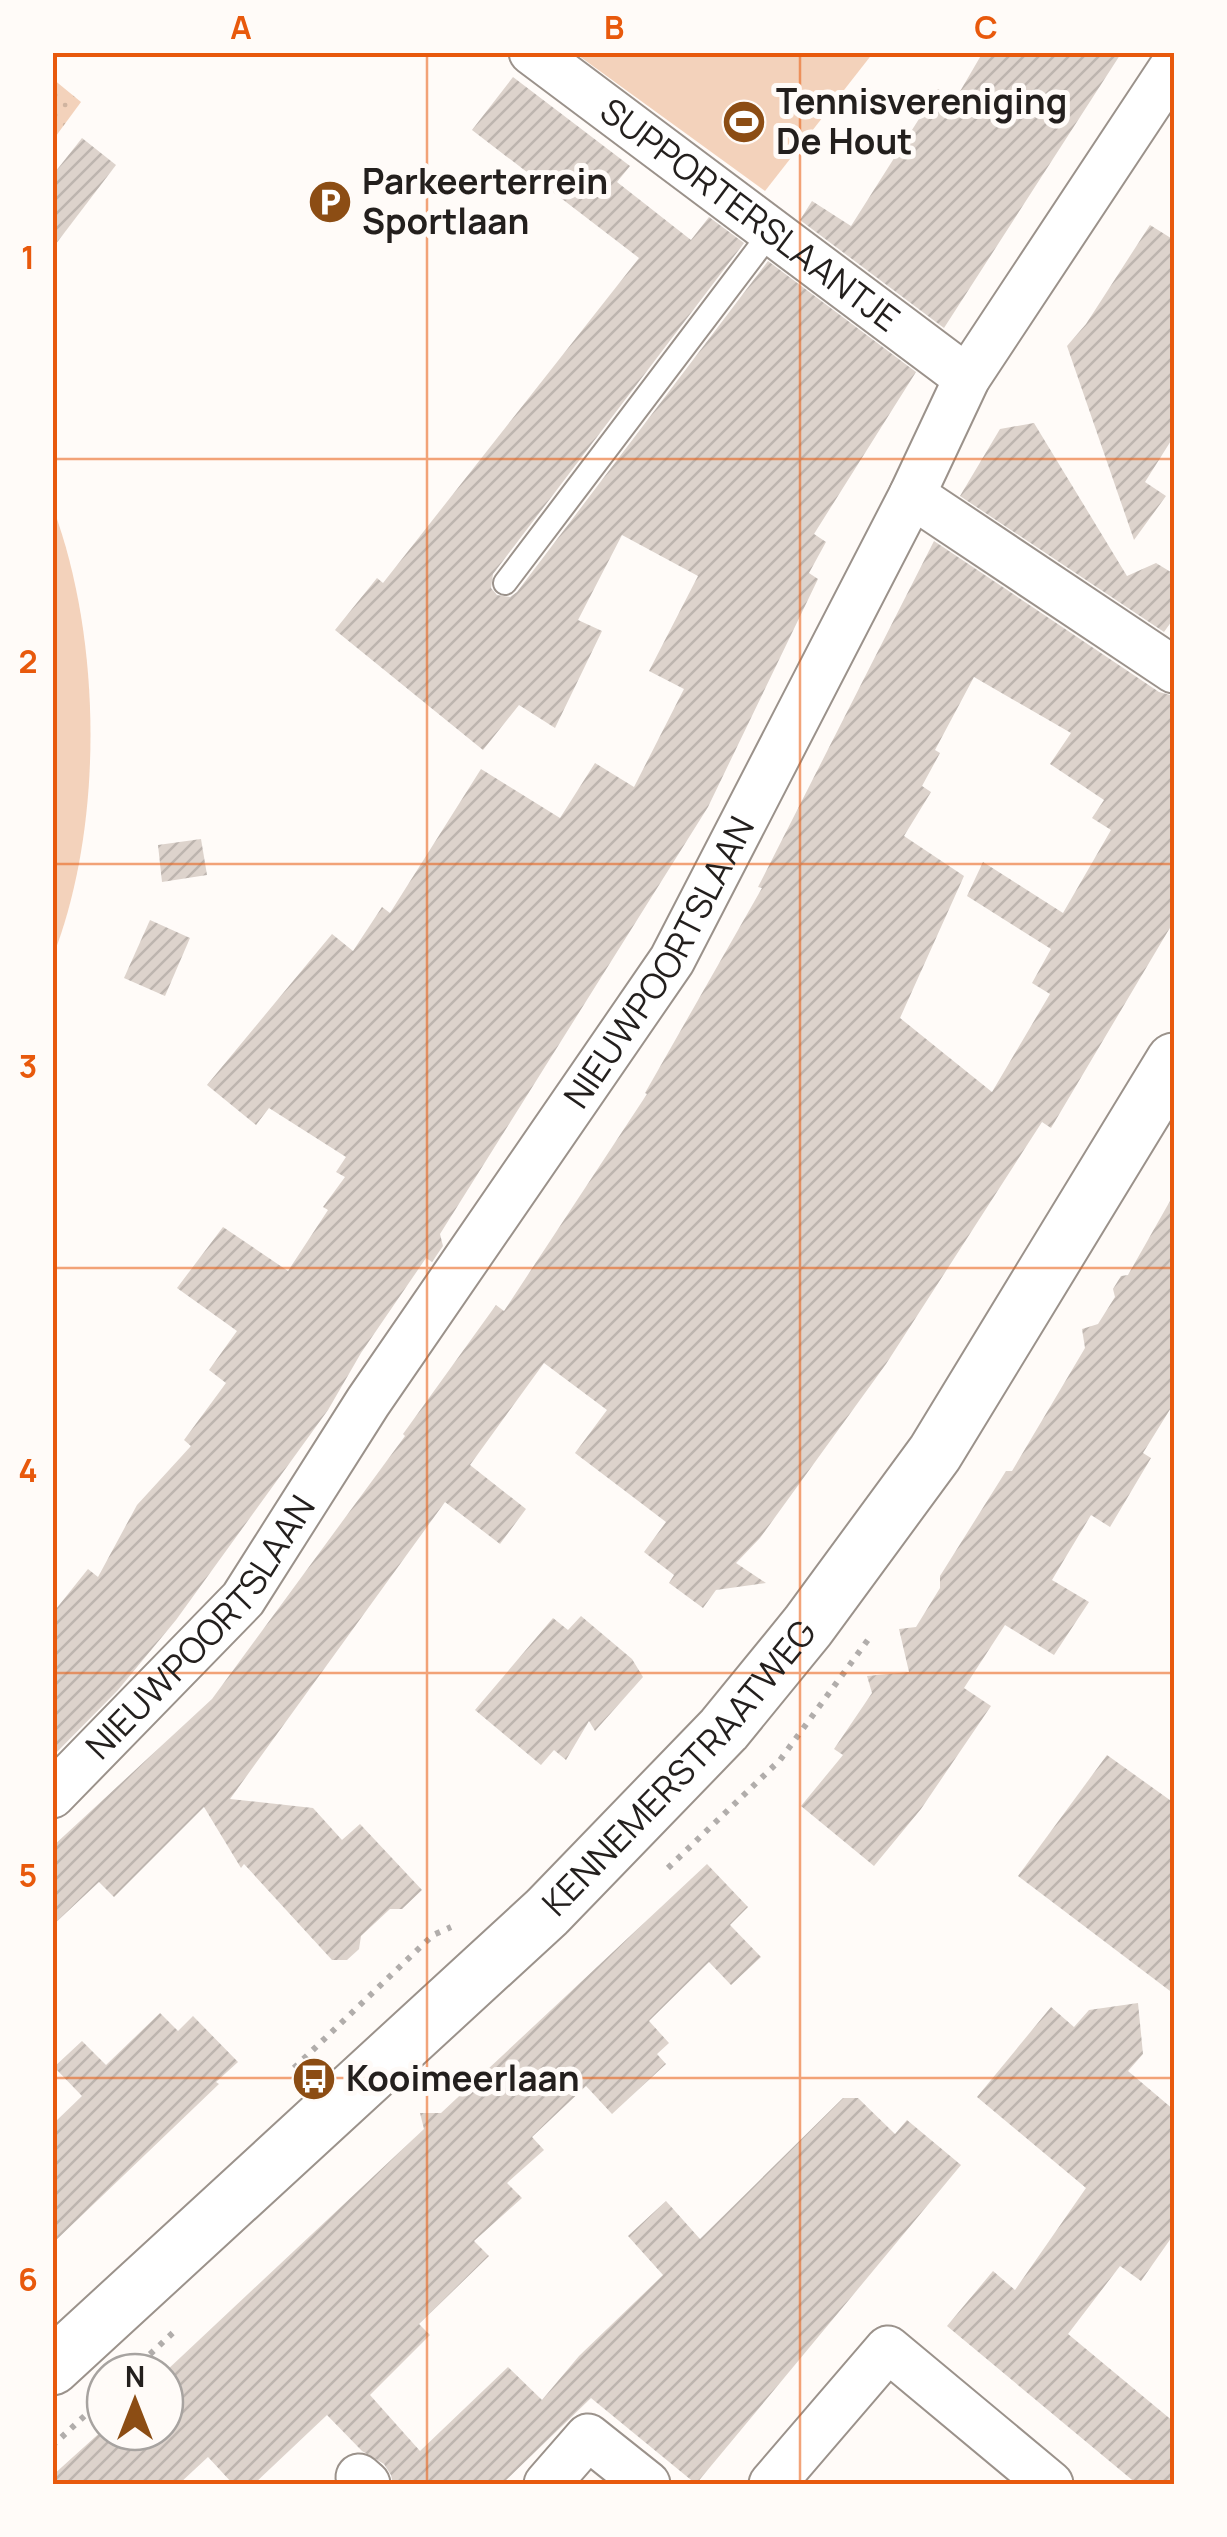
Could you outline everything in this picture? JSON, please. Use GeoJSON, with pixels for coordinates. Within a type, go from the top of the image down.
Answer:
{"type":"FeatureCollection","features":[{"type":"Feature","properties":{"kind":"main road","name":"KENNEMERSTRAATWEG"},"geometry":{"type":"LineString","coordinates":[[52,2367],[547,1912],[724,1729],[808,1626],[935,1453],[1174,1062]]}},
{"type":"Feature","properties":{"kind":"street","name":"SUPPORTERSLAANTJE"},"geometry":{"type":"LineString","coordinates":[[532,52],[967,378]]}},
{"type":"Feature","properties":{"kind":"street","name":"NIEUWPOORTSLAAN"},"geometry":{"type":"LineString","coordinates":[[52,1795],[242,1599],[368,1402],[672,960],[912,495],[967,378],[1174,65]]}},
{"type":"Feature","properties":{"kind":"street"},"geometry":{"type":"LineString","coordinates":[[912,495],[1174,670]]}},
{"type":"Feature","properties":{"kind":"street"},"geometry":{"type":"LineString","coordinates":[[772,2484],[888,2349],[1050,2484]]}},
{"type":"Feature","properties":{"kind":"street"},"geometry":{"type":"LineString","coordinates":[[548,2484],[588,2437],[646,2484]]}},
{"type":"Feature","properties":{"kind":"lane"},"geometry":{"type":"LineString","coordinates":[[505,583],[771,232]]}},
{"type":"Feature","properties":{"kind":"path"},"geometry":{"type":"LineString","coordinates":[[52,2446],[85,2415]]}},
{"type":"Feature","properties":{"kind":"shaded area","name":"Tennisvereniging De Hout"},"geometry":{"type":"Polygon","coordinates":[[[575,53],[873,53],[765,191],[575,53]]]}},
{"type":"Feature","properties":{"kind":"shaded area"},"geometry":{"type":"Polygon","coordinates":[[[53,79],[81,102],[53,140],[53,79]]]}},
{"type":"Feature","properties":{"kind":"shaded area"},"geometry":{"type":"Polygon","coordinates":[[[53,508],[81,615],[90,732],[81,850],[70,905],[53,956],[53,508]]]}},
{"type":"Feature","properties":{"kind":"building"},"geometry":{"type":"Polygon","coordinates":[[[983,52],[1122,52],[944,328],[800,220],[812,201],[851,226],[938,89],[955,100],[983,52]]]}},
{"type":"Feature","properties":{"kind":"building"},"geometry":{"type":"Polygon","coordinates":[[[513,77],[630,166],[617,182],[691,240],[709,217],[744,243],[493,574],[491,588],[497,595],[510,597],[517,592],[768,261],[916,372],[814,534],[826,542],[809,573],[818,579],[708,807],[440,1234],[443,1246],[432,1262],[426,1258],[361,1353],[328,1410],[176,1620],[118,1690],[52,1757],[52,1614],[88,1569],[98,1577],[137,1505],[191,1446],[184,1440],[226,1383],[209,1370],[237,1331],[177,1288],[223,1227],[288,1271],[328,1210],[323,1207],[345,1177],[336,1172],[346,1157],[269,1108],[256,1125],[207,1085],[332,934],[353,951],[382,907],[390,913],[481,769],[560,818],[595,763],[634,787],[684,689],[649,671],[698,576],[622,535],[578,620],[602,631],[555,728],[519,705],[483,750],[335,630],[377,578],[383,583],[639,258],[472,130],[513,77]]]}},
{"type":"Feature","properties":{"kind":"building"},"geometry":{"type":"Polygon","coordinates":[[[82,138],[116,165],[52,249],[52,176],[82,138]]]}},
{"type":"Feature","properties":{"kind":"building"},"geometry":{"type":"Polygon","coordinates":[[[1150,225],[1174,240],[1174,436],[1145,482],[1166,496],[1134,540],[1067,346],[1086,324],[1150,225]]]}},
{"type":"Feature","properties":{"kind":"building"},"geometry":{"type":"Polygon","coordinates":[[[1034,423],[1127,576],[1156,563],[1174,574],[1174,618],[1164,632],[960,496],[1000,429],[1034,423]]]}},
{"type":"Feature","properties":{"kind":"building"},"geometry":{"type":"Polygon","coordinates":[[[934,541],[1159,692],[1174,696],[1174,921],[1051,1128],[1042,1122],[886,1364],[760,1538],[736,1563],[766,1583],[716,1590],[703,1608],[669,1583],[674,1575],[644,1552],[666,1522],[575,1453],[607,1410],[544,1363],[470,1465],[526,1509],[500,1544],[445,1502],[230,1799],[313,1808],[342,1840],[360,1824],[422,1890],[402,1909],[390,1909],[361,1936],[359,1949],[347,1960],[332,1960],[244,1864],[241,1868],[204,1807],[114,1897],[99,1882],[52,1926],[52,1847],[212,1699],[496,1305],[504,1311],[647,1094],[762,888],[758,887],[934,541]],[[974,677],[935,750],[940,753],[922,786],[931,792],[904,836],[964,876],[900,1018],[992,1092],[1050,994],[1032,983],[1051,949],[967,896],[983,862],[1063,913],[1111,830],[1092,818],[1104,800],[1050,764],[1071,733],[974,677]]]}},
{"type":"Feature","properties":{"kind":"building"},"geometry":{"type":"Polygon","coordinates":[[[201,839],[207,875],[162,882],[158,845],[201,839]]]}},
{"type":"Feature","properties":{"kind":"building"},"geometry":{"type":"Polygon","coordinates":[[[150,920],[190,938],[165,996],[124,978],[150,920]]]}},
{"type":"Feature","properties":{"kind":"building"},"geometry":{"type":"Polygon","coordinates":[[[1174,1194],[1174,1403],[1143,1453],[1151,1458],[1110,1527],[1091,1515],[1052,1580],[1089,1602],[1054,1655],[1005,1625],[964,1688],[991,1706],[921,1809],[874,1866],[801,1806],[843,1755],[834,1749],[872,1693],[867,1676],[909,1672],[899,1629],[916,1627],[940,1588],[940,1576],[1006,1471],[1012,1471],[1085,1348],[1082,1329],[1098,1324],[1115,1297],[1113,1289],[1121,1276],[1128,1275],[1174,1194]]]}},
{"type":"Feature","properties":{"kind":"building"},"geometry":{"type":"Polygon","coordinates":[[[581,1616],[632,1659],[643,1677],[595,1731],[589,1721],[566,1760],[554,1750],[541,1765],[475,1710],[553,1618],[568,1630],[581,1616]]]}},
{"type":"Feature","properties":{"kind":"building"},"geometry":{"type":"Polygon","coordinates":[[[1107,1755],[1174,1803],[1174,1994],[1018,1876],[1107,1755]]]}},
{"type":"Feature","properties":{"kind":"building"},"geometry":{"type":"Polygon","coordinates":[[[707,1864],[748,1907],[730,1925],[761,1957],[731,1985],[709,1962],[649,2021],[669,2043],[657,2054],[666,2064],[612,2114],[586,2086],[532,2137],[544,2150],[507,2183],[522,2198],[474,2241],[489,2256],[419,2324],[430,2335],[370,2395],[420,2451],[508,2367],[542,2400],[579,2356],[663,2275],[628,2236],[666,2201],[700,2239],[843,2098],[858,2098],[895,2134],[907,2120],[961,2165],[696,2484],[591,2398],[502,2484],[393,2484],[384,2464],[362,2451],[327,2415],[254,2484],[233,2484],[208,2457],[179,2484],[52,2484],[52,2476],[85,2446],[85,2452],[185,2452],[185,2353],[424,2129],[420,2113],[441,2113],[707,1864]]]}},
{"type":"Feature","properties":{"kind":"building"},"geometry":{"type":"Polygon","coordinates":[[[1138,2003],[1143,2054],[1128,2071],[1174,2110],[1174,2234],[1141,2281],[1120,2266],[1068,2334],[1174,2422],[1174,2484],[1137,2484],[947,2326],[993,2271],[1015,2290],[1086,2188],[977,2097],[1051,2007],[1074,2027],[1089,2010],[1138,2003]]]}},
{"type":"Feature","properties":{"kind":"building"},"geometry":{"type":"Polygon","coordinates":[[[160,2013],[178,2031],[193,2016],[238,2062],[52,2244],[52,2125],[82,2096],[54,2067],[82,2041],[106,2065],[160,2013]]]}},
{"type":"Feature","properties":{"kind":"place","name":"Tennisvereniging De Hout"},"geometry":{"type":"Point","coordinates":[744,122]}},
{"type":"Feature","properties":{"kind":"place","name":"Parkeerterrein Sportlaan"},"geometry":{"type":"Point","coordinates":[330,202]}},
{"type":"Feature","properties":{"kind":"place","name":"Kooimeerlaan"},"geometry":{"type":"Point","coordinates":[314,2079]}}]}
